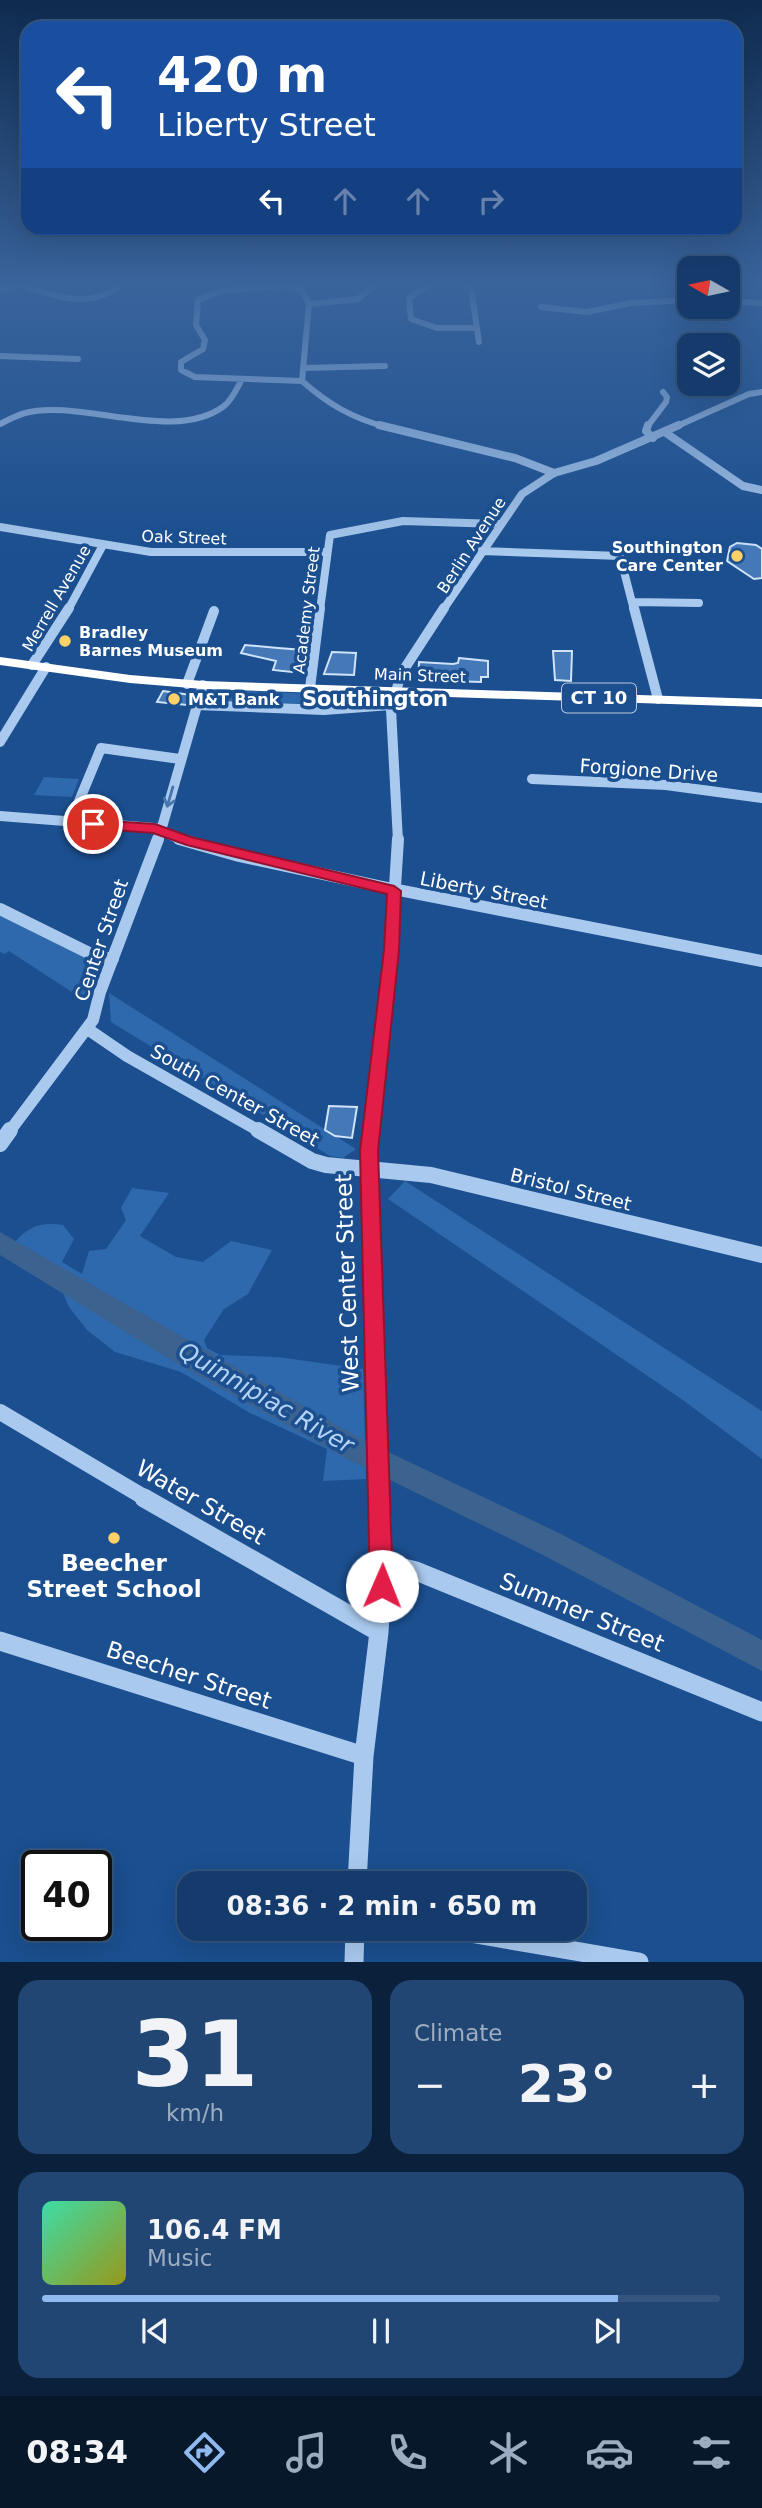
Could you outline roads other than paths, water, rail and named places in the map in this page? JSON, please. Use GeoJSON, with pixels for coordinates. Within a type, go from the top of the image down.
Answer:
{"type":"FeatureCollection","features":[{"type":"Feature","properties":{"kind":"highway","name":"CT 10"},"geometry":{"type":"LineString","coordinates":[[0,661],[195,684]]}},
{"type":"Feature","properties":{"kind":"highway","name":"Main Street"},"geometry":{"type":"LineString","coordinates":[[195,684],[310,688],[393,698],[658,699],[762,703]]}},
{"type":"Feature","properties":{"kind":"street"},"geometry":{"type":"LineString","coordinates":[[186,373],[195,377],[302,381],[322,399],[355,419],[515,458],[554,472]]}},
{"type":"Feature","properties":{"kind":"street"},"geometry":{"type":"LineString","coordinates":[[302,381],[303,373]]}},
{"type":"Feature","properties":{"kind":"street"},"geometry":{"type":"LineString","coordinates":[[0,424],[25,413],[43,411],[152,420],[203,416],[225,405],[242,379]]}},
{"type":"Feature","properties":{"kind":"street"},"geometry":{"type":"LineString","coordinates":[[653,438],[646,430],[665,405],[667,397],[663,392]]}},
{"type":"Feature","properties":{"kind":"street","name":"Berlin Avenue"},"geometry":{"type":"LineString","coordinates":[[393,698],[401,674],[499,524],[522,494],[554,472],[596,461],[666,433],[749,394],[762,392]]}},
{"type":"Feature","properties":{"kind":"street"},"geometry":{"type":"LineString","coordinates":[[666,433],[743,486],[762,490]]}},
{"type":"Feature","properties":{"kind":"street"},"geometry":{"type":"LineString","coordinates":[[330,535],[403,522],[499,524]]}},
{"type":"Feature","properties":{"kind":"street","name":"Oak Street"},"geometry":{"type":"LineString","coordinates":[[0,527],[151,552],[327,552]]}},
{"type":"Feature","properties":{"kind":"street","name":"Academy Street"},"geometry":{"type":"LineString","coordinates":[[310,688],[330,535]]}},
{"type":"Feature","properties":{"kind":"street","name":"Merrell Avenue"},"geometry":{"type":"LineString","coordinates":[[0,742],[103,545]]}},
{"type":"Feature","properties":{"kind":"street"},"geometry":{"type":"LineString","coordinates":[[481,551],[620,556],[658,699]]}},
{"type":"Feature","properties":{"kind":"street"},"geometry":{"type":"LineString","coordinates":[[634,602],[699,603]]}},
{"type":"Feature","properties":{"kind":"street","name":"Center Street"},"geometry":{"type":"LineString","coordinates":[[0,1144],[89,1030],[161,832],[196,705],[195,684],[214,611]]}},
{"type":"Feature","properties":{"kind":"street"},"geometry":{"type":"LineString","coordinates":[[196,705],[324,710],[393,698]]}},
{"type":"Feature","properties":{"kind":"street","name":"West Center Street"},"geometry":{"type":"LineString","coordinates":[[358,1871],[364,1756],[379,1632],[383,1563],[370,1170],[399,818],[393,698]]}},
{"type":"Feature","properties":{"kind":"street"},"geometry":{"type":"LineString","coordinates":[[70,822],[101,748],[180,759]]}},
{"type":"Feature","properties":{"kind":"street","name":"Forgione Drive"},"geometry":{"type":"LineString","coordinates":[[532,779],[666,785],[762,798]]}},
{"type":"Feature","properties":{"kind":"street","name":"Liberty Street"},"geometry":{"type":"LineString","coordinates":[[0,816],[155,828],[232,853],[394,891],[762,961]]}},
{"type":"Feature","properties":{"kind":"street"},"geometry":{"type":"LineString","coordinates":[[0,909],[95,956],[113,959]]}},
{"type":"Feature","properties":{"kind":"street","name":"South Center Street"},"geometry":{"type":"LineString","coordinates":[[89,1030],[127,1056],[312,1161],[344,1171],[370,1170]]}},
{"type":"Feature","properties":{"kind":"street","name":"Bristol Street"},"geometry":{"type":"LineString","coordinates":[[370,1170],[430,1175],[762,1255]]}},
{"type":"Feature","properties":{"kind":"street","name":"Water Street"},"geometry":{"type":"LineString","coordinates":[[0,1412],[34,1435],[379,1632]]}},
{"type":"Feature","properties":{"kind":"street","name":"Summer Street"},"geometry":{"type":"LineString","coordinates":[[383,1563],[416,1571],[762,1712]]}},
{"type":"Feature","properties":{"kind":"street","name":"Beecher Street"},"geometry":{"type":"LineString","coordinates":[[0,1641],[364,1756]]}},
{"type":"Feature","properties":{"kind":"street"},"geometry":{"type":"LineString","coordinates":[[354,1962],[355,1941]]}},
{"type":"Feature","properties":{"kind":"street"},"geometry":{"type":"LineString","coordinates":[[517,1941],[639,1962]]}},
{"type":"Feature","properties":{"kind":"waterway","name":"Quinnipiac River"},"geometry":{"type":"LineString","coordinates":[[0,1243],[187,1355],[354,1449],[551,1544],[762,1656]]}},
{"type":"Feature","properties":{"kind":"place","name":"Southington Care Center"},"geometry":{"type":"Point","coordinates":[737,556]}},
{"type":"Feature","properties":{"kind":"place","name":"Bradley Barnes Museum"},"geometry":{"type":"Point","coordinates":[65,641]}},
{"type":"Feature","properties":{"kind":"place","name":"M&T Bank"},"geometry":{"type":"Point","coordinates":[174,699]}},
{"type":"Feature","properties":{"kind":"place","name":"Beecher Street School"},"geometry":{"type":"Point","coordinates":[114,1538]}},
{"type":"Feature","properties":{"kind":"district","name":"Southington"},"geometry":{"type":"Point","coordinates":[375,699]}}]}
